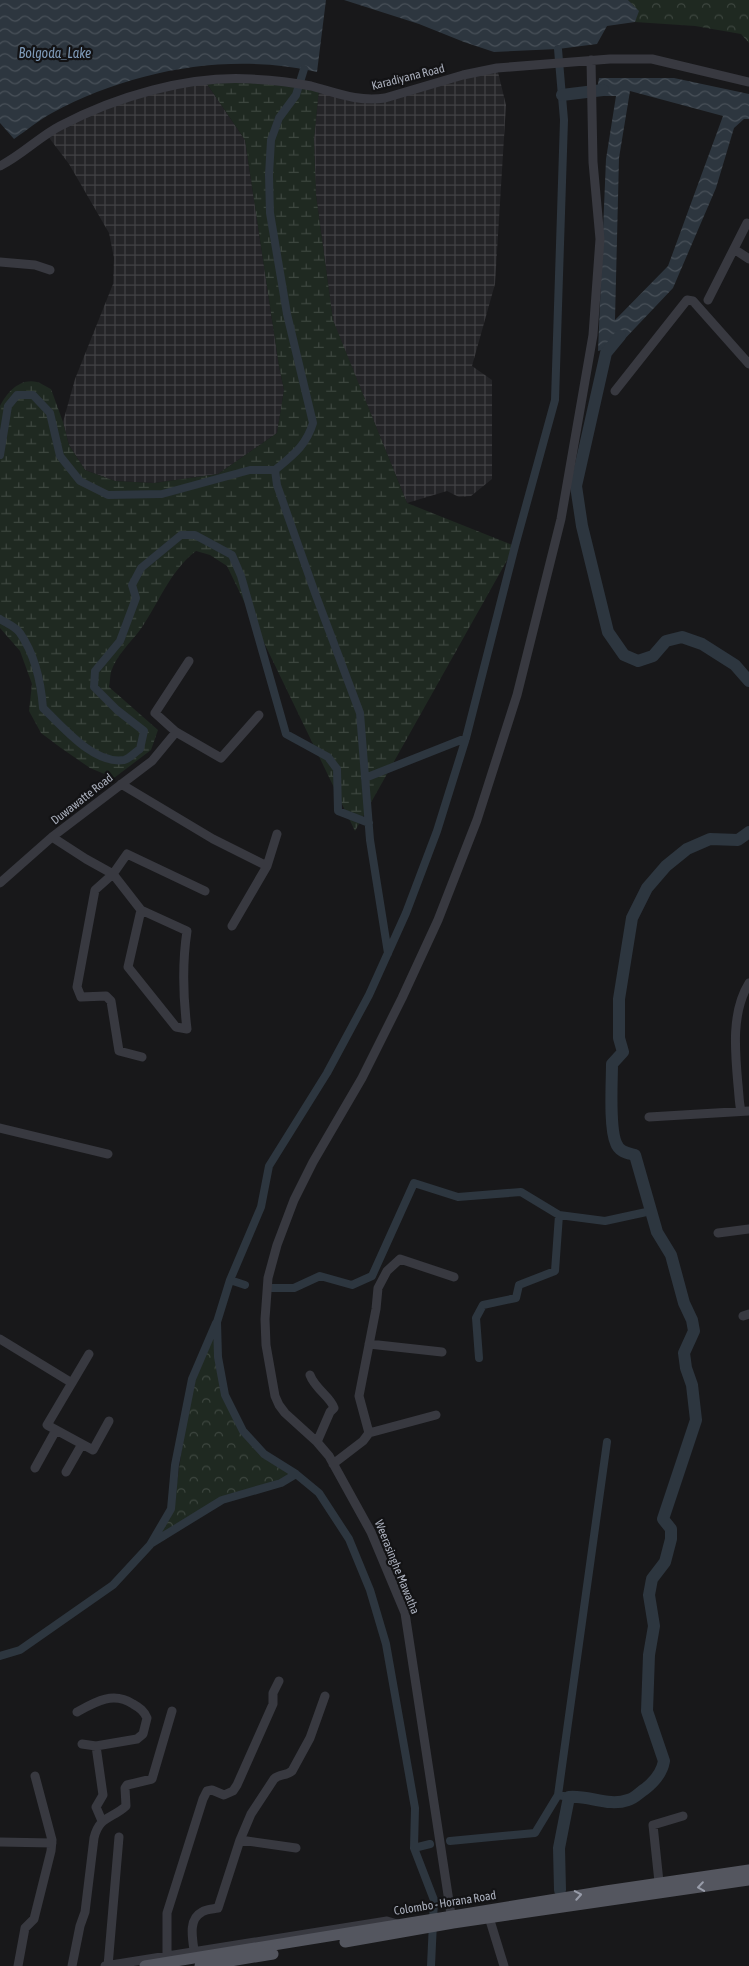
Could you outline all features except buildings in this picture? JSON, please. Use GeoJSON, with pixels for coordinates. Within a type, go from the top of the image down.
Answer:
{"type":"FeatureCollection","features":[{"type":"Feature","properties":{"kind":"main road","name":"Colombo - Horana Road"},"geometry":{"type":"LineString","coordinates":[[488,1915],[659,1882],[749,1870]]}},
{"type":"Feature","properties":{"kind":"main road","name":"Colombo - Horana Road"},"geometry":{"type":"LineString","coordinates":[[145,1966],[196,1959],[218,1961],[401,1927],[749,1880]]}},
{"type":"Feature","properties":{"kind":"street","name":"Karadiyana Road"},"geometry":{"type":"LineString","coordinates":[[0,166],[58,127],[112,103],[180,85],[241,78],[290,82],[335,94],[373,100],[462,75],[507,66],[560,64],[591,60],[652,59],[749,82]]}},
{"type":"Feature","properties":{"kind":"street","name":"Weerasinghe Mawatha"},"geometry":{"type":"LineString","coordinates":[[448,1920],[405,1613],[371,1532],[329,1456],[317,1442],[285,1413],[275,1396],[268,1368],[266,1345],[265,1319],[268,1278],[277,1245],[294,1200],[313,1162],[362,1078],[438,920],[477,820],[517,695],[561,519],[593,336],[600,239],[593,162],[591,60]]}},
{"type":"Feature","properties":{"kind":"street"},"geometry":{"type":"LineString","coordinates":[[708,300],[747,223]]}},
{"type":"Feature","properties":{"kind":"street"},"geometry":{"type":"LineString","coordinates":[[734,249],[749,258]]}},
{"type":"Feature","properties":{"kind":"street"},"geometry":{"type":"LineString","coordinates":[[0,262],[35,265],[50,270]]}},
{"type":"Feature","properties":{"kind":"street"},"geometry":{"type":"LineString","coordinates":[[615,391],[687,300],[693,301],[749,364]]}},
{"type":"Feature","properties":{"kind":"street"},"geometry":{"type":"LineString","coordinates":[[189,661],[155,713],[176,732],[221,758],[260,715]]}},
{"type":"Feature","properties":{"kind":"street","name":"Duwawatte Road"},"geometry":{"type":"LineString","coordinates":[[0,884],[52,837],[152,761],[176,732]]}},
{"type":"Feature","properties":{"kind":"street"},"geometry":{"type":"LineString","coordinates":[[121,784],[214,839],[266,866]]}},
{"type":"Feature","properties":{"kind":"street"},"geometry":{"type":"LineString","coordinates":[[232,926],[266,866],[277,834]]}},
{"type":"Feature","properties":{"kind":"street"},"geometry":{"type":"LineString","coordinates":[[52,837],[113,874],[141,910],[187,931],[184,952],[183,990],[187,1029],[176,1027],[128,967],[141,910]]}},
{"type":"Feature","properties":{"kind":"street"},"geometry":{"type":"LineString","coordinates":[[142,1057],[119,1051],[111,1001],[106,996],[81,997],[77,987],[95,890],[113,874],[128,854],[205,890]]}},
{"type":"Feature","properties":{"kind":"street"},"geometry":{"type":"LineString","coordinates":[[649,1117],[746,1113],[736,1058],[737,1017],[744,992],[749,983]]}},
{"type":"Feature","properties":{"kind":"street"},"geometry":{"type":"LineString","coordinates":[[0,1128],[108,1154]]}},
{"type":"Feature","properties":{"kind":"street"},"geometry":{"type":"LineString","coordinates":[[718,1233],[749,1229]]}},
{"type":"Feature","properties":{"kind":"street"},"geometry":{"type":"LineString","coordinates":[[369,1433],[359,1396],[378,1288],[387,1272],[400,1259],[454,1277]]}},
{"type":"Feature","properties":{"kind":"street"},"geometry":{"type":"LineString","coordinates":[[0,1339],[72,1383]]}},
{"type":"Feature","properties":{"kind":"street"},"geometry":{"type":"LineString","coordinates":[[369,1344],[442,1352]]}},
{"type":"Feature","properties":{"kind":"street"},"geometry":{"type":"LineString","coordinates":[[89,1354],[47,1425],[93,1450],[109,1421]]}},
{"type":"Feature","properties":{"kind":"street"},"geometry":{"type":"LineString","coordinates":[[310,1375],[313,1384],[332,1403],[334,1408],[330,1412],[317,1442]]}},
{"type":"Feature","properties":{"kind":"street"},"geometry":{"type":"LineString","coordinates":[[333,1464],[363,1441],[369,1433],[436,1415]]}},
{"type":"Feature","properties":{"kind":"street"},"geometry":{"type":"LineString","coordinates":[[35,1468],[56,1430]]}},
{"type":"Feature","properties":{"kind":"street"},"geometry":{"type":"LineString","coordinates":[[66,1472],[82,1444]]}},
{"type":"Feature","properties":{"kind":"street"},"geometry":{"type":"LineString","coordinates":[[167,1956],[166,1912],[203,1799],[208,1791],[212,1790],[224,1795],[234,1791],[273,1704],[273,1693],[279,1681]]}},
{"type":"Feature","properties":{"kind":"street"},"geometry":{"type":"LineString","coordinates":[[196,1959],[192,1924],[196,1916],[203,1911],[218,1908],[240,1840],[251,1814],[277,1775],[287,1775],[292,1771],[310,1738],[325,1696]]}},
{"type":"Feature","properties":{"kind":"street"},"geometry":{"type":"LineString","coordinates":[[77,1712],[100,1699],[116,1697],[129,1701],[141,1709],[147,1718],[143,1734],[137,1739],[96,1746],[82,1744]]}},
{"type":"Feature","properties":{"kind":"street"},"geometry":{"type":"LineString","coordinates":[[72,1966],[80,1926],[85,1912],[97,1826],[126,1806],[125,1788],[127,1785],[152,1780],[172,1711]]}},
{"type":"Feature","properties":{"kind":"street"},"geometry":{"type":"LineString","coordinates":[[96,1746],[104,1795],[96,1807],[102,1821]]}},
{"type":"Feature","properties":{"kind":"street"},"geometry":{"type":"LineString","coordinates":[[18,1966],[25,1928],[34,1919],[52,1843],[35,1776]]}},
{"type":"Feature","properties":{"kind":"street"},"geometry":{"type":"LineString","coordinates":[[659,1882],[653,1825],[683,1816]]}},
{"type":"Feature","properties":{"kind":"street"},"geometry":{"type":"LineString","coordinates":[[119,1837],[106,1966],[167,1956],[196,1959],[387,1921],[401,1927]]}},
{"type":"Feature","properties":{"kind":"street"},"geometry":{"type":"LineString","coordinates":[[240,1840],[296,1848]]}},
{"type":"Feature","properties":{"kind":"street"},"geometry":{"type":"LineString","coordinates":[[0,1842],[52,1843]]}},
{"type":"Feature","properties":{"kind":"street"},"geometry":{"type":"LineString","coordinates":[[488,1915],[504,1966]]}},
{"type":"Feature","properties":{"kind":"shaded area"},"geometry":{"type":"Polygon","coordinates":[[[497,68],[506,105],[495,284],[472,366],[492,380],[492,479],[471,496],[459,497],[447,491],[407,503],[333,321],[316,195],[314,139],[319,89],[366,99],[497,68]]]}},
{"type":"Feature","properties":{"kind":"shaded area"},"geometry":{"type":"Polygon","coordinates":[[[205,81],[245,140],[284,390],[277,433],[218,474],[154,483],[115,481],[85,470],[69,445],[63,422],[75,379],[113,284],[114,258],[109,233],[69,164],[47,135],[112,103],[205,81]]]}},
{"type":"Feature","properties":{"kind":"green space"},"geometry":{"type":"Polygon","coordinates":[[[628,0],[749,0],[749,43],[741,34],[695,26],[635,22],[638,11],[628,0]]]}},
{"type":"Feature","properties":{"kind":"green space"},"geometry":{"type":"Polygon","coordinates":[[[241,78],[319,89],[314,139],[316,195],[333,320],[407,503],[515,546],[355,831],[227,566],[210,555],[196,551],[179,568],[171,578],[147,620],[113,666],[109,687],[158,730],[151,750],[114,778],[90,768],[41,733],[29,711],[32,684],[20,651],[0,628],[0,406],[6,396],[19,384],[31,381],[51,389],[69,445],[85,470],[115,481],[154,483],[218,474],[277,433],[284,390],[245,140],[205,81],[241,78]]]}},
{"type":"Feature","properties":{"kind":"green space"},"geometry":{"type":"Polygon","coordinates":[[[213,1335],[222,1397],[241,1432],[262,1455],[292,1474],[279,1481],[222,1498],[159,1536],[173,1511],[194,1381],[213,1335]]]}},
{"type":"Feature","properties":{"kind":"water","name":"Bolgoda_Lake"},"geometry":{"type":"Polygon","coordinates":[[[0,0],[326,0],[317,72],[284,66],[250,64],[182,69],[148,76],[83,98],[47,116],[14,139],[0,123],[0,0]]]}},
{"type":"Feature","properties":{"kind":"water"},"geometry":{"type":"Polygon","coordinates":[[[344,0],[628,0],[639,11],[635,22],[607,26],[597,44],[558,49],[494,52],[419,24],[344,0]]]}},
{"type":"Feature","properties":{"kind":"water"},"geometry":{"type":"Polygon","coordinates":[[[599,78],[674,78],[749,94],[749,119],[744,119],[734,128],[716,188],[673,288],[618,346],[598,351],[606,159],[616,96],[596,96],[599,78]],[[630,91],[619,158],[615,320],[668,266],[723,116],[630,91]]]}},
{"type":"Feature","properties":{"kind":"waterway"},"geometry":{"type":"LineString","coordinates":[[431,1966],[434,1900],[414,1848],[415,1808],[386,1644],[370,1590],[349,1539],[319,1493],[296,1474],[264,1454],[243,1431],[225,1395],[218,1357],[217,1322],[230,1280],[261,1207],[269,1166],[327,1073],[369,995],[406,913],[437,831],[466,738],[515,546],[555,400],[564,120],[558,49]]}},
{"type":"Feature","properties":{"kind":"waterway"},"geometry":{"type":"LineString","coordinates":[[304,69],[296,95],[279,118],[271,140],[269,175],[270,213],[287,314],[313,423],[303,444],[275,470],[277,485],[360,713],[370,840],[388,953]]}},
{"type":"Feature","properties":{"kind":"waterway"},"geometry":{"type":"LineString","coordinates":[[562,95],[603,90]]}},
{"type":"Feature","properties":{"kind":"waterway"},"geometry":{"type":"LineString","coordinates":[[620,336],[606,353],[576,486],[582,526],[608,632],[624,655],[638,661],[653,656],[666,641],[682,637],[702,644],[735,665],[749,681]]}},
{"type":"Feature","properties":{"kind":"waterway"},"geometry":{"type":"LineString","coordinates":[[0,455],[8,406],[17,395],[33,395],[50,413],[60,456],[80,481],[108,495],[162,494],[250,470],[275,470]]}},
{"type":"Feature","properties":{"kind":"waterway"},"geometry":{"type":"LineString","coordinates":[[0,619],[18,631],[30,650],[39,679],[43,708],[90,751],[113,760],[124,760],[140,749],[144,731],[117,710],[94,687],[95,671],[120,641],[136,598],[132,585],[141,568],[181,535],[195,535],[232,555],[241,576],[286,734],[328,757],[337,769],[338,811],[369,823]]}},
{"type":"Feature","properties":{"kind":"waterway"},"geometry":{"type":"LineString","coordinates":[[365,778],[466,738]]}},
{"type":"Feature","properties":{"kind":"waterway"},"geometry":{"type":"LineString","coordinates":[[560,1890],[559,1848],[569,1797],[606,1802],[621,1802],[630,1799],[657,1777],[663,1765],[664,1761],[647,1711],[649,1655],[654,1626],[649,1595],[652,1579],[665,1562],[671,1539],[671,1529],[663,1519],[696,1420],[692,1385],[686,1368],[684,1353],[694,1331],[692,1320],[684,1303],[671,1255],[657,1232],[635,1155],[624,1152],[619,1148],[612,1127],[612,1064],[623,1052],[619,1038],[619,999],[632,918],[647,888],[666,866],[687,849],[710,839],[738,840],[749,832]]}},
{"type":"Feature","properties":{"kind":"waterway"},"geometry":{"type":"LineString","coordinates":[[272,1288],[294,1288],[320,1276],[352,1285],[372,1276],[414,1183],[458,1197],[521,1192],[559,1215],[605,1221],[651,1211]]}},
{"type":"Feature","properties":{"kind":"waterway"},"geometry":{"type":"LineString","coordinates":[[479,1358],[476,1318],[483,1305],[516,1298],[519,1285],[555,1271],[559,1215]]}},
{"type":"Feature","properties":{"kind":"waterway"},"geometry":{"type":"LineString","coordinates":[[230,1280],[245,1285]]}},
{"type":"Feature","properties":{"kind":"waterway"},"geometry":{"type":"LineString","coordinates":[[0,1656],[20,1650],[113,1585],[150,1545],[171,1509],[175,1465],[192,1379],[216,1323]]}},
{"type":"Feature","properties":{"kind":"waterway"},"geometry":{"type":"LineString","coordinates":[[569,1797],[558,1795],[607,1442]]}},
{"type":"Feature","properties":{"kind":"waterway"},"geometry":{"type":"LineString","coordinates":[[152,1543],[222,1500],[281,1483],[296,1474]]}},
{"type":"Feature","properties":{"kind":"waterway"},"geometry":{"type":"LineString","coordinates":[[450,1841],[535,1833],[558,1795]]}},
{"type":"Feature","properties":{"kind":"waterway"},"geometry":{"type":"LineString","coordinates":[[414,1848],[430,1844]]}}]}
